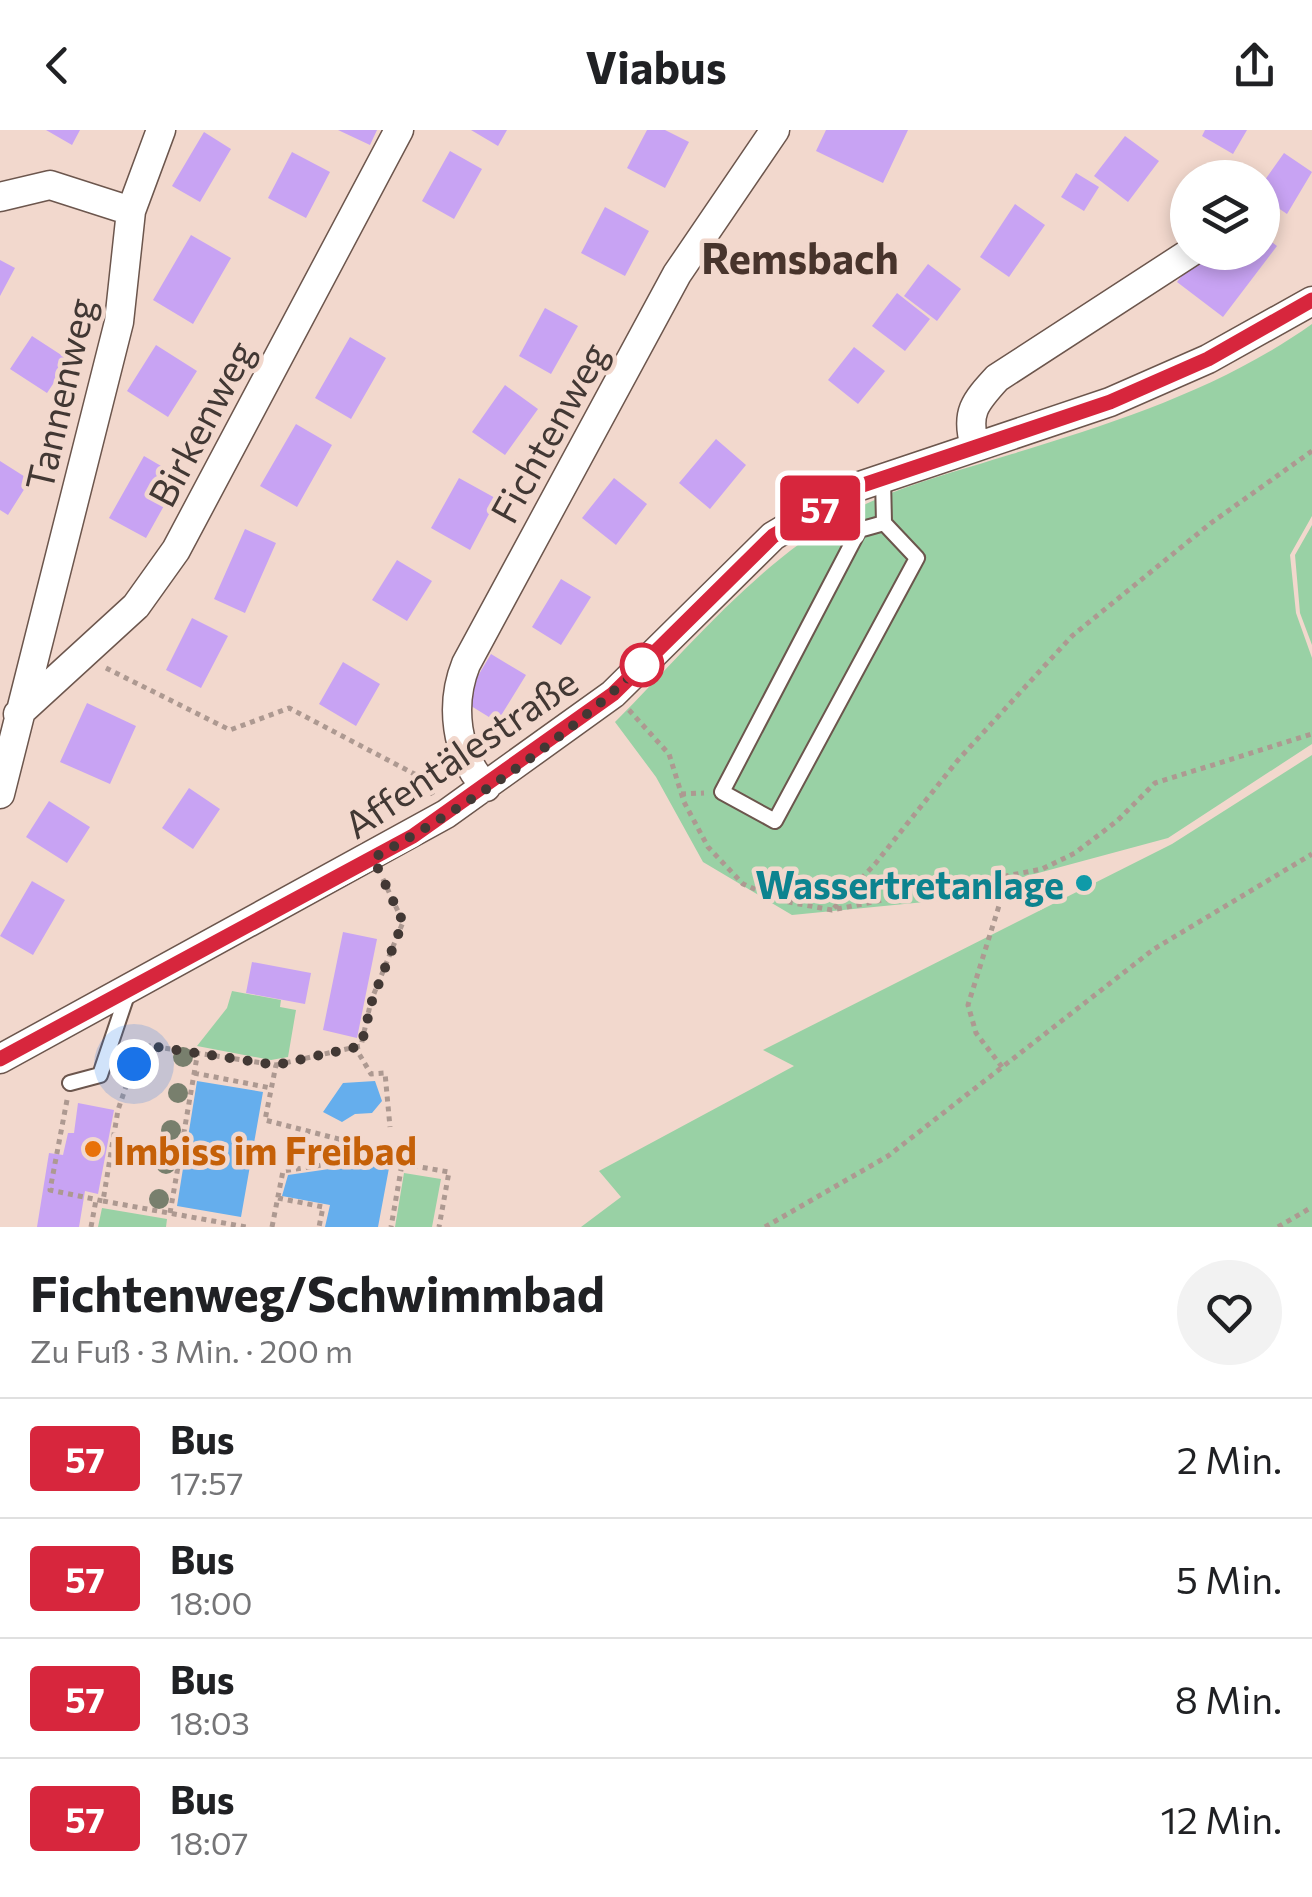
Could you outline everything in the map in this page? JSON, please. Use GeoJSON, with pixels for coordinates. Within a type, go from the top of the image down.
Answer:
{"type":"FeatureCollection","features":[{"type":"Feature","properties":{"kind":"street","name":"Tannenweg"},"geometry":{"type":"LineString","coordinates":[[0,794],[118,322],[131,211],[161,130]]}},
{"type":"Feature","properties":{"kind":"street","name":"Birkenweg"},"geometry":{"type":"LineString","coordinates":[[18,714],[85,657],[136,606],[176,550],[400,130]]}},
{"type":"Feature","properties":{"kind":"street","name":"Fichtenweg"},"geometry":{"type":"LineString","coordinates":[[486,787],[471,772],[458,730],[457,687],[507,583],[678,274],[775,130]]}},
{"type":"Feature","properties":{"kind":"street"},"geometry":{"type":"LineString","coordinates":[[0,198],[50,185],[131,211]]}},
{"type":"Feature","properties":{"kind":"street"},"geometry":{"type":"LineString","coordinates":[[975,446],[968,424],[972,404],[997,378],[1170,266]]}},
{"type":"Feature","properties":{"kind":"street","name":"Affentälestraße"},"geometry":{"type":"LineString","coordinates":[[0,1059],[373,858],[446,814],[613,694],[773,536],[854,488],[1110,402],[1208,359],[1312,300]]}},
{"type":"Feature","properties":{"kind":"lane"},"geometry":{"type":"LineString","coordinates":[[883,478],[884,523],[917,558],[774,821],[722,792],[859,530],[884,523]]}},
{"type":"Feature","properties":{"kind":"lane"},"geometry":{"type":"LineString","coordinates":[[70,1083],[100,1076],[130,986]]}},
{"type":"Feature","properties":{"kind":"path"},"geometry":{"type":"LineString","coordinates":[[832,910],[875,864],[958,760],[1072,636],[1212,523],[1312,451]]}},
{"type":"Feature","properties":{"kind":"path"},"geometry":{"type":"LineString","coordinates":[[85,657],[230,730],[288,708],[422,778],[446,814]]}},
{"type":"Feature","properties":{"kind":"path"},"geometry":{"type":"LineString","coordinates":[[613,694],[669,754],[684,802],[708,847],[742,884],[783,901],[832,910],[1042,869],[1075,852],[1156,783],[1312,734]]}},
{"type":"Feature","properties":{"kind":"path"},"geometry":{"type":"LineString","coordinates":[[422,778],[464,750]]}},
{"type":"Feature","properties":{"kind":"path"},"geometry":{"type":"LineString","coordinates":[[764,1227],[888,1156],[1154,949],[1312,854]]}},
{"type":"Feature","properties":{"kind":"path"},"geometry":{"type":"LineString","coordinates":[[91,1227],[118,1110],[140,1048],[198,1051],[276,1065],[361,1046],[372,1001],[403,922],[373,858]]}},
{"type":"Feature","properties":{"kind":"path"},"geometry":{"type":"LineString","coordinates":[[1002,1067],[976,1033],[968,1004],[1008,878]]}},
{"type":"Feature","properties":{"kind":"path"},"geometry":{"type":"LineString","coordinates":[[355,1048],[372,1074],[385,1074],[390,1127]]}},
{"type":"Feature","properties":{"kind":"path"},"geometry":{"type":"LineString","coordinates":[[170,1213],[198,1051]]}},
{"type":"Feature","properties":{"kind":"path"},"geometry":{"type":"LineString","coordinates":[[276,1065],[264,1120],[376,1149],[374,1159]]}},
{"type":"Feature","properties":{"kind":"path"},"geometry":{"type":"LineString","coordinates":[[194,1073],[272,1088]]}},
{"type":"Feature","properties":{"kind":"path"},"geometry":{"type":"LineString","coordinates":[[70,1083],[50,1190],[246,1227]]}},
{"type":"Feature","properties":{"kind":"path"},"geometry":{"type":"LineString","coordinates":[[272,1227],[283,1172],[374,1159],[449,1172],[440,1227]]}},
{"type":"Feature","properties":{"kind":"path"},"geometry":{"type":"LineString","coordinates":[[391,1227],[402,1164]]}},
{"type":"Feature","properties":{"kind":"path"},"geometry":{"type":"LineString","coordinates":[[278,1198],[323,1207],[319,1227]]}},
{"type":"Feature","properties":{"kind":"path"},"geometry":{"type":"LineString","coordinates":[[1278,1227],[1312,1207]]}},
{"type":"Feature","properties":{"kind":"green space"},"geometry":{"type":"Polygon","coordinates":[[[1312,324],[1312,516],[1290,555],[1296,613],[1312,658],[1312,744],[1168,838],[935,901],[792,915],[703,862],[656,777],[615,722],[750,585],[809,537],[861,506],[1168,401],[1242,367],[1312,324]]]}},
{"type":"Feature","properties":{"kind":"green space"},"geometry":{"type":"Polygon","coordinates":[[[1312,525],[1312,645],[1300,613],[1295,555],[1312,525]]]}},
{"type":"Feature","properties":{"kind":"green space"},"geometry":{"type":"Polygon","coordinates":[[[1312,755],[1312,1227],[581,1227],[621,1197],[599,1171],[794,1066],[763,1050],[1172,844],[1312,755]]]}},
{"type":"Feature","properties":{"kind":"green space"},"geometry":{"type":"Polygon","coordinates":[[[232,991],[281,1000],[280,1007],[296,1010],[288,1057],[271,1060],[197,1046],[227,1008],[232,991]]]}},
{"type":"Feature","properties":{"kind":"green space"},"geometry":{"type":"Polygon","coordinates":[[[404,1173],[441,1179],[432,1227],[395,1227],[404,1173]]]}},
{"type":"Feature","properties":{"kind":"green space"},"geometry":{"type":"Polygon","coordinates":[[[102,1208],[167,1219],[166,1227],[98,1227],[102,1208]]]}},
{"type":"Feature","properties":{"kind":"water"},"geometry":{"type":"Polygon","coordinates":[[[197,1081],[263,1092],[241,1217],[177,1206],[197,1081]]]}},
{"type":"Feature","properties":{"kind":"water"},"geometry":{"type":"Polygon","coordinates":[[[375,1081],[382,1101],[372,1113],[355,1114],[342,1122],[323,1112],[343,1083],[375,1081]]]}},
{"type":"Feature","properties":{"kind":"water"},"geometry":{"type":"Polygon","coordinates":[[[370,1163],[389,1168],[378,1227],[325,1227],[330,1205],[282,1196],[288,1175],[370,1163]]]}},
{"type":"Feature","properties":{"kind":"building"},"geometry":{"type":"Polygon","coordinates":[[[46,130],[80,130],[72,145],[46,130]]]}},
{"type":"Feature","properties":{"kind":"building"},"geometry":{"type":"Polygon","coordinates":[[[338,130],[377,130],[370,145],[338,130]]]}},
{"type":"Feature","properties":{"kind":"building"},"geometry":{"type":"Polygon","coordinates":[[[471,130],[507,130],[498,146],[471,130]]]}},
{"type":"Feature","properties":{"kind":"building"},"geometry":{"type":"Polygon","coordinates":[[[647,130],[665,130],[689,142],[665,188],[627,168],[647,130]]]}},
{"type":"Feature","properties":{"kind":"building"},"geometry":{"type":"Polygon","coordinates":[[[826,130],[908,130],[883,183],[816,151],[826,130]]]}},
{"type":"Feature","properties":{"kind":"building"},"geometry":{"type":"Polygon","coordinates":[[[1205,130],[1247,130],[1233,154],[1202,136],[1205,130]]]}},
{"type":"Feature","properties":{"kind":"building"},"geometry":{"type":"Polygon","coordinates":[[[204,132],[231,149],[200,202],[172,186],[204,132]]]}},
{"type":"Feature","properties":{"kind":"building"},"geometry":{"type":"Polygon","coordinates":[[[1125,136],[1159,161],[1128,202],[1094,176],[1125,136]]]}},
{"type":"Feature","properties":{"kind":"building"},"geometry":{"type":"Polygon","coordinates":[[[450,151],[482,169],[454,219],[422,201],[450,151]]]}},
{"type":"Feature","properties":{"kind":"building"},"geometry":{"type":"Polygon","coordinates":[[[292,152],[330,172],[306,218],[268,198],[292,152]]]}},
{"type":"Feature","properties":{"kind":"building"},"geometry":{"type":"Polygon","coordinates":[[[1284,153],[1312,172],[1287,214],[1280,209],[1279,160],[1284,153]]]}},
{"type":"Feature","properties":{"kind":"building"},"geometry":{"type":"Polygon","coordinates":[[[1076,173],[1099,187],[1084,211],[1061,197],[1076,173]]]}},
{"type":"Feature","properties":{"kind":"building"},"geometry":{"type":"Polygon","coordinates":[[[1015,204],[1045,225],[1009,277],[980,257],[1015,204]]]}},
{"type":"Feature","properties":{"kind":"building"},"geometry":{"type":"Polygon","coordinates":[[[605,207],[649,231],[625,276],[581,253],[605,207]]]}},
{"type":"Feature","properties":{"kind":"building"},"geometry":{"type":"Polygon","coordinates":[[[191,235],[231,258],[193,324],[153,300],[191,235]]]}},
{"type":"Feature","properties":{"kind":"building"},"geometry":{"type":"Polygon","coordinates":[[[0,260],[15,268],[0,296],[0,260]]]}},
{"type":"Feature","properties":{"kind":"building"},"geometry":{"type":"Polygon","coordinates":[[[928,264],[961,289],[937,321],[904,296],[928,264]]]}},
{"type":"Feature","properties":{"kind":"building"},"geometry":{"type":"Polygon","coordinates":[[[1186,270],[1259,270],[1223,317],[1177,282],[1186,270]]]}},
{"type":"Feature","properties":{"kind":"building"},"geometry":{"type":"Polygon","coordinates":[[[897,293],[930,319],[905,351],[872,326],[897,293]]]}},
{"type":"Feature","properties":{"kind":"building"},"geometry":{"type":"Polygon","coordinates":[[[545,308],[578,326],[551,374],[519,356],[545,308]]]}},
{"type":"Feature","properties":{"kind":"building"},"geometry":{"type":"Polygon","coordinates":[[[32,336],[69,360],[47,393],[10,369],[32,336]]]}},
{"type":"Feature","properties":{"kind":"building"},"geometry":{"type":"Polygon","coordinates":[[[350,337],[386,358],[351,419],[315,398],[350,337]]]}},
{"type":"Feature","properties":{"kind":"building"},"geometry":{"type":"Polygon","coordinates":[[[156,345],[197,371],[168,417],[127,391],[156,345]]]}},
{"type":"Feature","properties":{"kind":"building"},"geometry":{"type":"Polygon","coordinates":[[[854,347],[885,371],[858,404],[828,380],[854,347]]]}},
{"type":"Feature","properties":{"kind":"building"},"geometry":{"type":"Polygon","coordinates":[[[505,385],[538,409],[505,455],[472,432],[505,385]]]}},
{"type":"Feature","properties":{"kind":"building"},"geometry":{"type":"Polygon","coordinates":[[[296,424],[332,445],[297,507],[260,486],[296,424]]]}},
{"type":"Feature","properties":{"kind":"building"},"geometry":{"type":"Polygon","coordinates":[[[716,439],[746,465],[710,509],[679,483],[716,439]]]}},
{"type":"Feature","properties":{"kind":"building"},"geometry":{"type":"Polygon","coordinates":[[[144,456],[180,477],[146,538],[109,518],[144,456]]]}},
{"type":"Feature","properties":{"kind":"building"},"geometry":{"type":"Polygon","coordinates":[[[0,461],[30,480],[8,515],[0,510],[0,461]]]}},
{"type":"Feature","properties":{"kind":"building"},"geometry":{"type":"Polygon","coordinates":[[[459,478],[497,499],[470,550],[431,528],[459,478]]]}},
{"type":"Feature","properties":{"kind":"building"},"geometry":{"type":"Polygon","coordinates":[[[614,478],[647,504],[616,545],[582,518],[614,478]]]}},
{"type":"Feature","properties":{"kind":"building"},"geometry":{"type":"Polygon","coordinates":[[[245,529],[276,543],[245,613],[214,599],[245,529]]]}},
{"type":"Feature","properties":{"kind":"building"},"geometry":{"type":"Polygon","coordinates":[[[397,560],[432,581],[407,621],[372,600],[397,560]]]}},
{"type":"Feature","properties":{"kind":"building"},"geometry":{"type":"Polygon","coordinates":[[[561,579],[591,597],[561,645],[532,627],[561,579]]]}},
{"type":"Feature","properties":{"kind":"building"},"geometry":{"type":"Polygon","coordinates":[[[192,618],[228,636],[201,688],[166,670],[192,618]]]}},
{"type":"Feature","properties":{"kind":"building"},"geometry":{"type":"Polygon","coordinates":[[[491,654],[526,675],[497,722],[463,701],[491,654]]]}},
{"type":"Feature","properties":{"kind":"building"},"geometry":{"type":"Polygon","coordinates":[[[343,662],[380,684],[356,726],[319,704],[343,662]]]}},
{"type":"Feature","properties":{"kind":"building"},"geometry":{"type":"Polygon","coordinates":[[[87,703],[136,726],[110,784],[60,762],[87,703]]]}},
{"type":"Feature","properties":{"kind":"building"},"geometry":{"type":"Polygon","coordinates":[[[189,788],[220,809],[193,849],[162,828],[189,788]]]}},
{"type":"Feature","properties":{"kind":"building"},"geometry":{"type":"Polygon","coordinates":[[[49,801],[90,827],[67,863],[26,837],[49,801]]]}},
{"type":"Feature","properties":{"kind":"building"},"geometry":{"type":"Polygon","coordinates":[[[32,881],[65,900],[33,955],[0,936],[32,881]]]}},
{"type":"Feature","properties":{"kind":"building"},"geometry":{"type":"Polygon","coordinates":[[[343,932],[377,939],[357,1038],[323,1030],[343,932]]]}},
{"type":"Feature","properties":{"kind":"building"},"geometry":{"type":"Polygon","coordinates":[[[252,962],[311,973],[305,1004],[246,993],[252,962]]]}},
{"type":"Feature","properties":{"kind":"building"},"geometry":{"type":"Polygon","coordinates":[[[78,1103],[114,1110],[98,1194],[85,1191],[79,1227],[37,1227],[49,1153],[63,1155],[68,1133],[74,1133],[78,1103]]]}},
{"type":"Feature","properties":{"kind":"bus line","name":"57"},"geometry":{"type":"LineString","coordinates":[[0,1059],[413,836],[613,694],[773,536],[854,488],[1110,402],[1208,359],[1312,300]]}},
{"type":"Feature","properties":{"kind":"place","name":"Wassertretanlage"},"geometry":{"type":"Point","coordinates":[1084,883]}},
{"type":"Feature","properties":{"kind":"place","name":"Imbiss im Freibad"},"geometry":{"type":"Point","coordinates":[93,1149]}},
{"type":"Feature","properties":{"kind":"district","name":"Remsbach"},"geometry":{"type":"Point","coordinates":[800,257]}},
{"type":"Feature","properties":{"kind":"route"},"geometry":{"type":"LineString","coordinates":[[134,1064],[140,1048],[150,1046],[178,1047],[276,1065],[361,1046],[372,1001],[403,922],[373,858],[486,787],[613,694],[642,665]]}}]}
